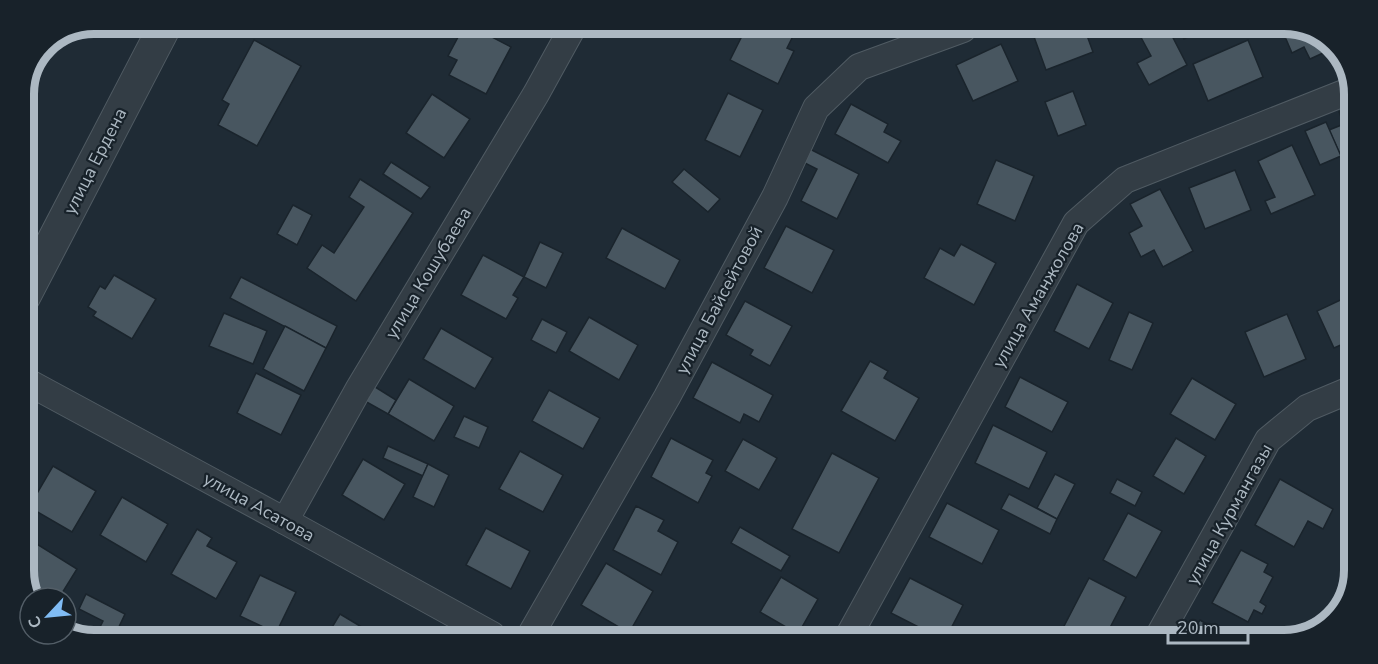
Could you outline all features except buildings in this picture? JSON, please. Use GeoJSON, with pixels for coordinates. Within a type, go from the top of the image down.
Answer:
{"type":"FeatureCollection","features":[{"type":"Feature","properties":{"kind":"street","name":"улица Ердена"},"geometry":{"type":"LineString","coordinates":[[35,276],[161,34]]}},
{"type":"Feature","properties":{"kind":"street","name":"улица Кошубаева"},"geometry":{"type":"LineString","coordinates":[[285,521],[358,390],[536,94],[569,34]]}},
{"type":"Feature","properties":{"kind":"street","name":"улица Байсейтовой"},"geometry":{"type":"LineString","coordinates":[[533,630],[667,397],[775,197],[816,108],[859,67],[949,34]]}},
{"type":"Feature","properties":{"kind":"street","name":"улица Аманжолова"},"geometry":{"type":"LineString","coordinates":[[852,630],[1076,223],[1125,180],[1343,93]]}},
{"type":"Feature","properties":{"kind":"street","name":"улица Асатова"},"geometry":{"type":"LineString","coordinates":[[35,386],[483,630]]}},
{"type":"Feature","properties":{"kind":"street","name":"улица Курмангазы"},"geometry":{"type":"LineString","coordinates":[[1163,630],[1268,441],[1307,408],[1344,393]]}}]}
